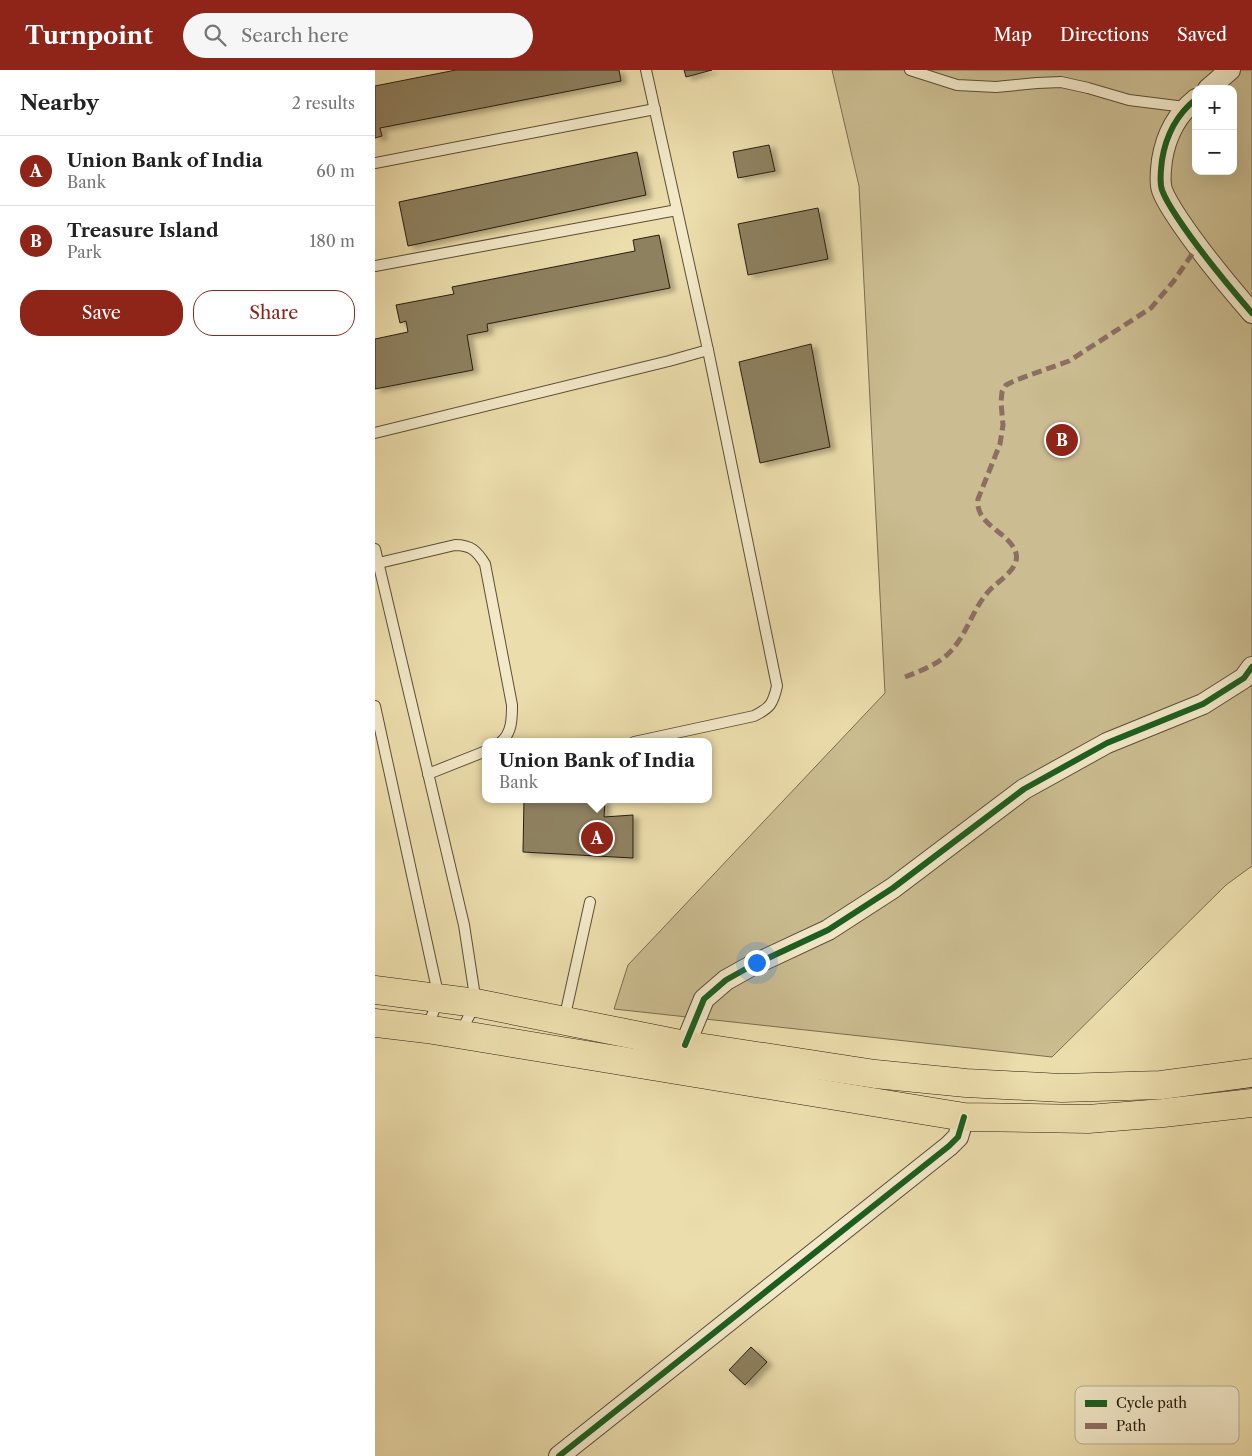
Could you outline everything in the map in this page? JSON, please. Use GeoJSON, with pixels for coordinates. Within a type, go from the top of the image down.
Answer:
{"type":"FeatureCollection","features":[{"type":"Feature","properties":{"kind":"main road"},"geometry":{"type":"LineString","coordinates":[[375,990],[477,1003],[685,1045],[875,1074],[966,1083],[1062,1088],[1161,1085],[1252,1073]]}},
{"type":"Feature","properties":{"kind":"main road"},"geometry":{"type":"LineString","coordinates":[[375,1023],[459,1034],[964,1117],[1088,1119],[1252,1103]]}},
{"type":"Feature","properties":{"kind":"street"},"geometry":{"type":"LineString","coordinates":[[1213,85],[1230,70]]}},
{"type":"Feature","properties":{"kind":"street"},"geometry":{"type":"LineString","coordinates":[[1191,103],[1174,123],[1165,143],[1160,172],[1162,189],[1168,203],[1197,247],[1252,313]]}},
{"type":"Feature","properties":{"kind":"street"},"geometry":{"type":"LineString","coordinates":[[685,1045],[704,998],[726,980],[751,966],[828,930],[893,888],[1024,789],[1107,743],[1203,704],[1244,678],[1252,667]]}},
{"type":"Feature","properties":{"kind":"street"},"geometry":{"type":"LineString","coordinates":[[559,1456],[949,1146],[958,1137],[964,1117]]}},
{"type":"Feature","properties":{"kind":"lane"},"geometry":{"type":"LineString","coordinates":[[646,70],[708,350],[777,686],[770,705],[766,710],[754,716],[653,738]]}},
{"type":"Feature","properties":{"kind":"lane"},"geometry":{"type":"LineString","coordinates":[[910,70],[957,85],[996,87],[1061,82],[1129,100],[1191,103]]}},
{"type":"Feature","properties":{"kind":"lane"},"geometry":{"type":"LineString","coordinates":[[375,162],[655,109]]}},
{"type":"Feature","properties":{"kind":"lane"},"geometry":{"type":"LineString","coordinates":[[375,266],[677,210]]}},
{"type":"Feature","properties":{"kind":"lane"},"geometry":{"type":"LineString","coordinates":[[375,434],[708,350]]}},
{"type":"Feature","properties":{"kind":"lane"},"geometry":{"type":"LineString","coordinates":[[377,564],[455,545],[466,545],[477,552],[485,564],[512,705],[512,721],[507,738]]}},
{"type":"Feature","properties":{"kind":"lane"},"geometry":{"type":"LineString","coordinates":[[375,550],[464,925],[477,1003],[459,1034]]}},
{"type":"Feature","properties":{"kind":"lane"},"geometry":{"type":"LineString","coordinates":[[375,706],[439,998],[427,1029]]}},
{"type":"Feature","properties":{"kind":"lane"},"geometry":{"type":"LineString","coordinates":[[428,774],[482,753]]}},
{"type":"Feature","properties":{"kind":"lane"},"geometry":{"type":"LineString","coordinates":[[563,1021],[590,902]]}},
{"type":"Feature","properties":{"kind":"shaded area"},"geometry":{"type":"Polygon","coordinates":[[[832,70],[1252,70],[1252,866],[1226,885],[1052,1057],[614,1009],[628,965],[885,693],[859,186],[832,70]]]}},
{"type":"Feature","properties":{"kind":"building"},"geometry":{"type":"Polygon","coordinates":[[[456,70],[619,70],[621,81],[380,128],[382,136],[375,138],[375,86],[456,70]]]}},
{"type":"Feature","properties":{"kind":"building"},"geometry":{"type":"Polygon","coordinates":[[[684,70],[712,70],[686,77],[684,70]]]}},
{"type":"Feature","properties":{"kind":"building"},"geometry":{"type":"Polygon","coordinates":[[[769,145],[775,171],[738,178],[733,152],[769,145]]]}},
{"type":"Feature","properties":{"kind":"building"},"geometry":{"type":"Polygon","coordinates":[[[637,152],[646,195],[408,246],[399,202],[637,152]]]}},
{"type":"Feature","properties":{"kind":"building"},"geometry":{"type":"Polygon","coordinates":[[[818,208],[828,259],[748,275],[738,224],[818,208]]]}},
{"type":"Feature","properties":{"kind":"building"},"geometry":{"type":"Polygon","coordinates":[[[659,235],[670,288],[487,324],[488,331],[467,335],[473,370],[375,389],[375,339],[408,332],[406,321],[400,323],[396,305],[454,294],[452,287],[635,251],[633,240],[659,235]]]}},
{"type":"Feature","properties":{"kind":"building"},"geometry":{"type":"Polygon","coordinates":[[[811,344],[830,447],[760,463],[739,362],[811,344]]]}},
{"type":"Feature","properties":{"kind":"building"},"geometry":{"type":"Polygon","coordinates":[[[524,803],[605,803],[604,817],[633,815],[633,858],[523,852],[524,803]]]}},
{"type":"Feature","properties":{"kind":"building"},"geometry":{"type":"Polygon","coordinates":[[[751,1347],[767,1362],[745,1385],[729,1370],[751,1347]]]}},
{"type":"Feature","properties":{"kind":"marked path"},"geometry":{"type":"LineString","coordinates":[[905,677],[934,664],[949,653],[960,638],[982,599],[1015,565],[1016,553],[1012,545],[987,522],[978,508],[978,499],[1000,444],[1003,425],[1002,392],[1006,385],[1069,361],[1151,308],[1173,282],[1197,247]]}},
{"type":"Feature","properties":{"kind":"cycle path"},"geometry":{"type":"LineString","coordinates":[[1192,102],[1173,126],[1166,142],[1162,160],[1161,187],[1165,198],[1196,244],[1252,313]]}},
{"type":"Feature","properties":{"kind":"cycle path"},"geometry":{"type":"LineString","coordinates":[[685,1045],[704,999],[726,980],[751,966],[828,930],[893,888],[1024,789],[1107,743],[1203,704],[1244,678],[1252,667]]}},
{"type":"Feature","properties":{"kind":"cycle path"},"geometry":{"type":"LineString","coordinates":[[559,1456],[949,1146],[958,1137],[964,1117]]}},
{"type":"Feature","properties":{"kind":"place","name":"Treasure Island"},"geometry":{"type":"Point","coordinates":[1062,440]}},
{"type":"Feature","properties":{"kind":"place","name":"Union Bank of India"},"geometry":{"type":"Point","coordinates":[597,838]}}]}
